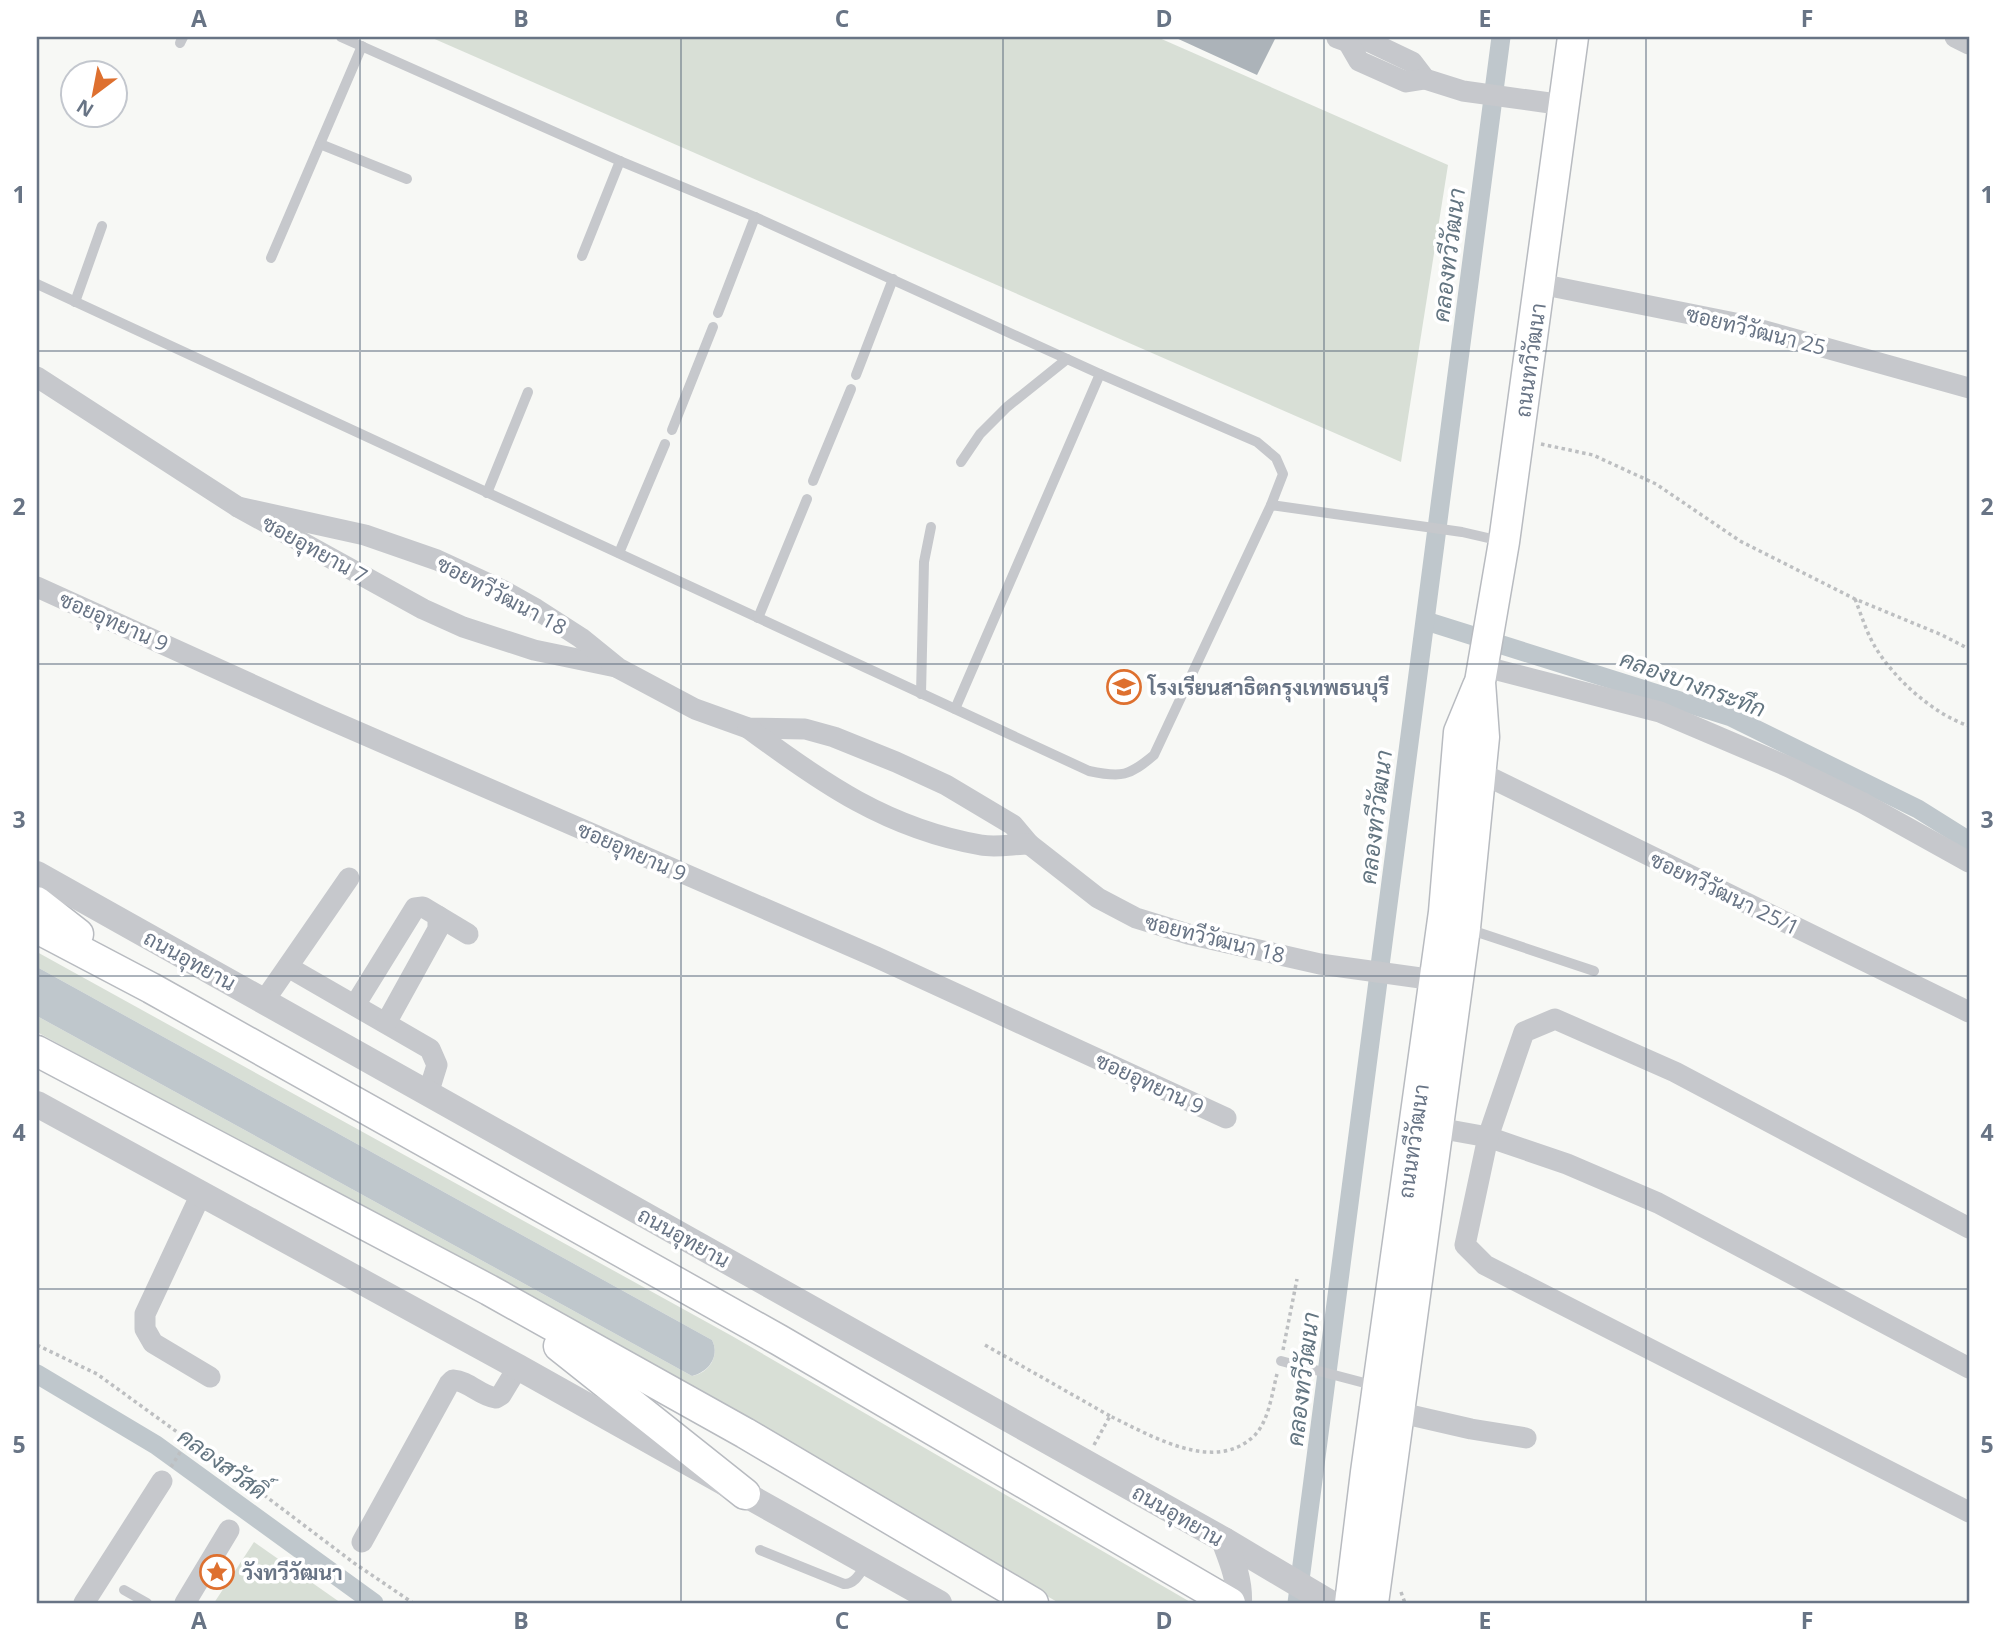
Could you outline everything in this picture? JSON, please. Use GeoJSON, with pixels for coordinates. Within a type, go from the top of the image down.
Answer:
{"type":"FeatureCollection","features":[{"type":"Feature","properties":{"kind":"main road","name":"ถนนทวีวัฒนา"},"geometry":{"type":"LineString","coordinates":[[1350,1603],[1369,1384],[1435,980],[1444,912],[1459,732],[1484,656],[1504,541],[1573,37]]}},
{"type":"Feature","properties":{"kind":"main road","name":"ถนนทวีวัฒนา"},"geometry":{"type":"LineString","coordinates":[[1373,1603],[1465,928],[1484,737],[1484,656]]}},
{"type":"Feature","properties":{"kind":"main road"},"geometry":{"type":"LineString","coordinates":[[37,902],[152,988]]}},
{"type":"Feature","properties":{"kind":"main road","name":"ถนนอุทยาน"},"geometry":{"type":"LineString","coordinates":[[37,928],[152,988],[779,1340],[1230,1603]]}},
{"type":"Feature","properties":{"kind":"main road"},"geometry":{"type":"LineString","coordinates":[[43,1056],[489,1290],[745,1433],[1033,1603]]}},
{"type":"Feature","properties":{"kind":"main road"},"geometry":{"type":"LineString","coordinates":[[489,1290],[745,1494]]}},
{"type":"Feature","properties":{"kind":"street"},"geometry":{"type":"LineString","coordinates":[[1955,37],[1969,44]]}},
{"type":"Feature","properties":{"kind":"street"},"geometry":{"type":"LineString","coordinates":[[1341,40],[1359,61],[1406,82],[1425,79],[1463,91],[1564,105]]}},
{"type":"Feature","properties":{"kind":"street","name":"ซอยทวีวัฒนา 25"},"geometry":{"type":"LineString","coordinates":[[1541,284],[1740,324],[1969,388]]}},
{"type":"Feature","properties":{"kind":"street","name":"ซอยอุทยาน 7"},"geometry":{"type":"LineString","coordinates":[[37,377],[238,506],[423,609],[463,627],[534,650],[618,668]]}},
{"type":"Feature","properties":{"kind":"street","name":"ซอยทวีวัฒนา 18"},"geometry":{"type":"LineString","coordinates":[[238,506],[365,535],[437,560],[502,590],[581,638],[618,668],[695,709],[748,728],[816,778],[873,810],[927,832],[984,846],[1029,844]]}},
{"type":"Feature","properties":{"kind":"street","name":"ซอยอุทยาน 9"},"geometry":{"type":"LineString","coordinates":[[37,587],[332,720],[888,963],[1226,1118]]}},
{"type":"Feature","properties":{"kind":"street"},"geometry":{"type":"LineString","coordinates":[[1484,656],[1660,712],[1730,740],[1863,803],[1969,862]]}},
{"type":"Feature","properties":{"kind":"street","name":"ซอยทวีวัฒนา 18"},"geometry":{"type":"LineString","coordinates":[[748,728],[805,729],[834,737],[946,785],[1013,825],[1029,844],[1098,898],[1136,918],[1188,934],[1320,964],[1435,980]]}},
{"type":"Feature","properties":{"kind":"street","name":"ซอยทวีวัฒนา 25/1"},"geometry":{"type":"LineString","coordinates":[[1480,773],[1716,886],[1969,1012]]}},
{"type":"Feature","properties":{"kind":"street","name":"ถนนอุทยาน"},"geometry":{"type":"LineString","coordinates":[[37,874],[1084,1462],[1329,1603]]}},
{"type":"Feature","properties":{"kind":"street"},"geometry":{"type":"LineString","coordinates":[[264,1002],[349,878]]}},
{"type":"Feature","properties":{"kind":"street"},"geometry":{"type":"LineString","coordinates":[[355,1005],[415,908],[423,907],[468,934]]}},
{"type":"Feature","properties":{"kind":"street"},"geometry":{"type":"LineString","coordinates":[[386,1023],[438,929],[438,916]]}},
{"type":"Feature","properties":{"kind":"street"},"geometry":{"type":"LineString","coordinates":[[288,967],[430,1049],[438,1065],[428,1094]]}},
{"type":"Feature","properties":{"kind":"street"},"geometry":{"type":"LineString","coordinates":[[1969,1228],[1675,1072],[1555,1019],[1524,1032],[1488,1137],[1465,1245],[1485,1265],[1969,1513]]}},
{"type":"Feature","properties":{"kind":"street"},"geometry":{"type":"LineString","coordinates":[[37,1104],[518,1367],[939,1603]]}},
{"type":"Feature","properties":{"kind":"street"},"geometry":{"type":"LineString","coordinates":[[1438,1128],[1488,1137],[1567,1164],[1658,1203],[1969,1368]]}},
{"type":"Feature","properties":{"kind":"street"},"geometry":{"type":"LineString","coordinates":[[201,1194],[145,1314],[145,1329],[153,1343],[210,1377]]}},
{"type":"Feature","properties":{"kind":"street"},"geometry":{"type":"LineString","coordinates":[[362,1542],[449,1384],[453,1380],[459,1380],[488,1397],[496,1398],[501,1395],[518,1367]]}},
{"type":"Feature","properties":{"kind":"street"},"geometry":{"type":"LineString","coordinates":[[1397,1412],[1526,1438]]}},
{"type":"Feature","properties":{"kind":"street"},"geometry":{"type":"LineString","coordinates":[[84,1603],[162,1481]]}},
{"type":"Feature","properties":{"kind":"street"},"geometry":{"type":"LineString","coordinates":[[185,1603],[229,1530]]}},
{"type":"Feature","properties":{"kind":"street"},"geometry":{"type":"LineString","coordinates":[[1235,1548],[1239,1603]]}},
{"type":"Feature","properties":{"kind":"lane"},"geometry":{"type":"LineString","coordinates":[[37,284],[1089,771],[1113,776],[1135,771],[1154,755],[1271,505],[1283,474],[1276,458],[1257,442],[1100,374],[755,217],[620,161],[341,37]]}},
{"type":"Feature","properties":{"kind":"lane"},"geometry":{"type":"LineString","coordinates":[[271,258],[362,46]]}},
{"type":"Feature","properties":{"kind":"lane"},"geometry":{"type":"LineString","coordinates":[[320,144],[407,180]]}},
{"type":"Feature","properties":{"kind":"lane"},"geometry":{"type":"LineString","coordinates":[[582,256],[620,161]]}},
{"type":"Feature","properties":{"kind":"lane"},"geometry":{"type":"LineString","coordinates":[[718,313],[755,217]]}},
{"type":"Feature","properties":{"kind":"lane"},"geometry":{"type":"LineString","coordinates":[[75,302],[102,226]]}},
{"type":"Feature","properties":{"kind":"lane"},"geometry":{"type":"LineString","coordinates":[[856,375],[893,279]]}},
{"type":"Feature","properties":{"kind":"lane"},"geometry":{"type":"LineString","coordinates":[[671,430],[713,327]]}},
{"type":"Feature","properties":{"kind":"lane"},"geometry":{"type":"LineString","coordinates":[[961,462],[980,434],[1006,407],[1067,359]]}},
{"type":"Feature","properties":{"kind":"lane"},"geometry":{"type":"LineString","coordinates":[[955,709],[1100,374]]}},
{"type":"Feature","properties":{"kind":"lane"},"geometry":{"type":"LineString","coordinates":[[813,481],[850,389]]}},
{"type":"Feature","properties":{"kind":"lane"},"geometry":{"type":"LineString","coordinates":[[487,492],[528,392]]}},
{"type":"Feature","properties":{"kind":"lane"},"geometry":{"type":"LineString","coordinates":[[619,553],[666,444]]}},
{"type":"Feature","properties":{"kind":"lane"},"geometry":{"type":"LineString","coordinates":[[758,618],[807,499]]}},
{"type":"Feature","properties":{"kind":"lane"},"geometry":{"type":"LineString","coordinates":[[1271,505],[1504,541]]}},
{"type":"Feature","properties":{"kind":"lane"},"geometry":{"type":"LineString","coordinates":[[921,694],[923,562],[931,527]]}},
{"type":"Feature","properties":{"kind":"lane"},"geometry":{"type":"LineString","coordinates":[[1465,928],[1594,971]]}},
{"type":"Feature","properties":{"kind":"lane"},"geometry":{"type":"LineString","coordinates":[[1281,1361],[1369,1384]]}},
{"type":"Feature","properties":{"kind":"lane"},"geometry":{"type":"LineString","coordinates":[[760,1550],[844,1584],[854,1581],[867,1563]]}},
{"type":"Feature","properties":{"kind":"lane"},"geometry":{"type":"LineString","coordinates":[[124,1590],[147,1603]]}},
{"type":"Feature","properties":{"kind":"path"},"geometry":{"type":"LineString","coordinates":[[1518,439],[1593,455],[1656,484],[1740,541],[1855,599],[1969,649]]}},
{"type":"Feature","properties":{"kind":"path"},"geometry":{"type":"LineString","coordinates":[[1855,599],[1873,644],[1896,676],[1922,698],[1969,726]]}},
{"type":"Feature","properties":{"kind":"path"},"geometry":{"type":"LineString","coordinates":[[985,1345],[1110,1416],[1168,1443],[1205,1452],[1235,1448],[1255,1435],[1264,1420],[1281,1361],[1297,1279]]}},
{"type":"Feature","properties":{"kind":"path"},"geometry":{"type":"LineString","coordinates":[[37,1345],[97,1374],[354,1563],[413,1603]]}},
{"type":"Feature","properties":{"kind":"path"},"geometry":{"type":"LineString","coordinates":[[1084,1462],[1110,1416]]}},
{"type":"Feature","properties":{"kind":"path"},"geometry":{"type":"LineString","coordinates":[[162,1481],[188,1440]]}},
{"type":"Feature","properties":{"kind":"path"},"geometry":{"type":"LineString","coordinates":[[1401,1592],[1405,1603]]}},
{"type":"Feature","properties":{"kind":"shaded area"},"geometry":{"type":"Polygon","coordinates":[[[430,37],[1157,37],[1448,165],[1401,462],[430,37]]]}},
{"type":"Feature","properties":{"kind":"shaded area"},"geometry":{"type":"Polygon","coordinates":[[[37,952],[732,1336],[1192,1603],[1059,1603],[700,1395],[37,1032],[37,1016],[692,1376],[708,1368],[714,1358],[712,1340],[37,967],[37,952]]]}},
{"type":"Feature","properties":{"kind":"shaded area"},"geometry":{"type":"Polygon","coordinates":[[[37,967],[712,1340],[714,1357],[708,1367],[692,1376],[37,1016],[37,967]]]}},
{"type":"Feature","properties":{"kind":"shaded area"},"geometry":{"type":"Polygon","coordinates":[[[254,1542],[341,1603],[214,1603],[254,1542]]]}},
{"type":"Feature","properties":{"kind":"building"},"geometry":{"type":"Polygon","coordinates":[[[1174,37],[1276,37],[1257,75],[1174,37]]]}},
{"type":"Feature","properties":{"kind":"waterway","name":"คลองทวีวัฒนา"},"geometry":{"type":"LineString","coordinates":[[1297,1603],[1501,37]]}},
{"type":"Feature","properties":{"kind":"waterway","name":"คลองบางกระทึก"},"geometry":{"type":"LineString","coordinates":[[1426,621],[1731,717],[1918,809],[1969,841]]}},
{"type":"Feature","properties":{"kind":"waterway","name":"คลองสวัสดิ์"},"geometry":{"type":"LineString","coordinates":[[37,1374],[156,1445],[374,1603]]}},
{"type":"Feature","properties":{"kind":"place","name":"โรงเรียนสาธิตกรุงเทพธนบุรี"},"geometry":{"type":"Point","coordinates":[1124,687]}},
{"type":"Feature","properties":{"kind":"place","name":"วังทวีวัฒนา"},"geometry":{"type":"Point","coordinates":[217,1572]}}]}
